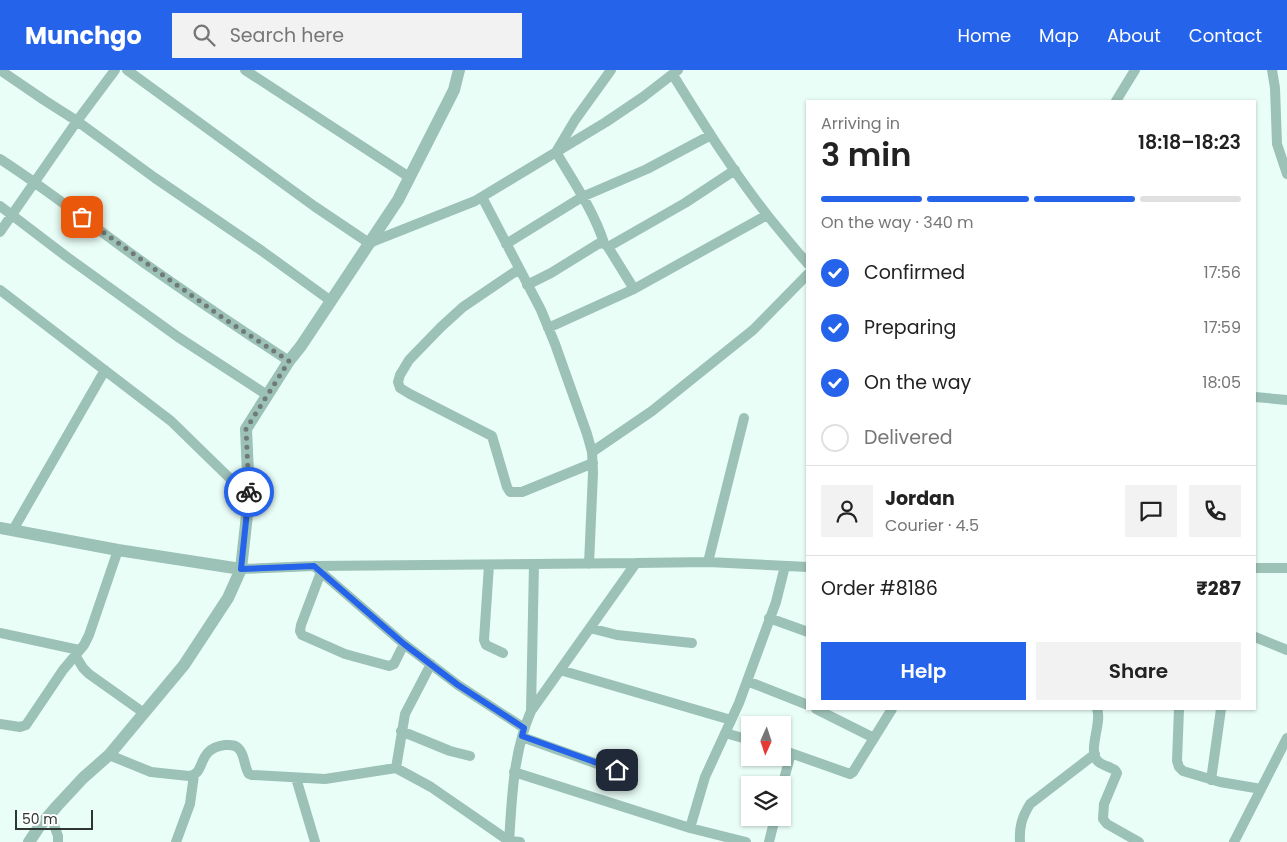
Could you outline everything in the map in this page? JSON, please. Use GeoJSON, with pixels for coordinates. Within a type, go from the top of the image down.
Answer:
{"type":"FeatureCollection","features":[{"type":"Feature","properties":{"kind":"street"},"geometry":{"type":"LineString","coordinates":[[0,70],[77,121],[155,178],[331,300]]}},
{"type":"Feature","properties":{"kind":"street"},"geometry":{"type":"LineString","coordinates":[[0,232],[34,181],[116,70]]}},
{"type":"Feature","properties":{"kind":"street"},"geometry":{"type":"LineString","coordinates":[[127,70],[314,206],[369,243]]}},
{"type":"Feature","properties":{"kind":"street"},"geometry":{"type":"LineString","coordinates":[[245,70],[409,177]]}},
{"type":"Feature","properties":{"kind":"street"},"geometry":{"type":"LineString","coordinates":[[29,842],[39,826],[83,778],[110,755],[184,665],[228,598],[241,569],[249,497],[246,429],[289,361],[398,200],[454,90],[459,70]]}},
{"type":"Feature","properties":{"kind":"street"},"geometry":{"type":"LineString","coordinates":[[556,152],[575,120],[611,70]]}},
{"type":"Feature","properties":{"kind":"street"},"geometry":{"type":"LineString","coordinates":[[1117,100],[1135,70]]}},
{"type":"Feature","properties":{"kind":"street"},"geometry":{"type":"LineString","coordinates":[[1272,70],[1275,88],[1277,144],[1287,174]]}},
{"type":"Feature","properties":{"kind":"street"},"geometry":{"type":"LineString","coordinates":[[369,243],[453,211],[482,197],[606,122],[676,72],[711,135],[767,215],[806,262]]}},
{"type":"Feature","properties":{"kind":"street"},"geometry":{"type":"LineString","coordinates":[[506,244],[582,197],[647,170],[711,135]]}},
{"type":"Feature","properties":{"kind":"street"},"geometry":{"type":"LineString","coordinates":[[556,152],[582,197],[606,245],[634,290]]}},
{"type":"Feature","properties":{"kind":"street"},"geometry":{"type":"LineString","coordinates":[[0,159],[34,181],[146,265],[289,361]]}},
{"type":"Feature","properties":{"kind":"street"},"geometry":{"type":"LineString","coordinates":[[527,285],[551,273],[598,244],[606,245],[685,203],[735,170]]}},
{"type":"Feature","properties":{"kind":"street"},"geometry":{"type":"LineString","coordinates":[[482,197],[548,328],[588,434],[592,457],[589,564]]}},
{"type":"Feature","properties":{"kind":"street"},"geometry":{"type":"LineString","coordinates":[[0,206],[178,337],[267,395]]}},
{"type":"Feature","properties":{"kind":"street"},"geometry":{"type":"LineString","coordinates":[[548,328],[634,290],[767,215]]}},
{"type":"Feature","properties":{"kind":"street"},"geometry":{"type":"LineString","coordinates":[[519,269],[463,307],[441,327],[404,367],[398,382],[400,388],[410,394],[492,436],[510,492],[522,492],[592,457],[753,330],[806,276]]}},
{"type":"Feature","properties":{"kind":"street"},"geometry":{"type":"LineString","coordinates":[[0,290],[171,421],[249,497]]}},
{"type":"Feature","properties":{"kind":"street"},"geometry":{"type":"LineString","coordinates":[[105,370],[4,531],[241,569],[708,562],[806,567]]}},
{"type":"Feature","properties":{"kind":"street"},"geometry":{"type":"LineString","coordinates":[[1256,397],[1287,400]]}},
{"type":"Feature","properties":{"kind":"street"},"geometry":{"type":"LineString","coordinates":[[708,562],[744,418]]}},
{"type":"Feature","properties":{"kind":"street"},"geometry":{"type":"LineString","coordinates":[[0,724],[20,727],[26,725],[63,670],[90,635],[118,550]]}},
{"type":"Feature","properties":{"kind":"street"},"geometry":{"type":"LineString","coordinates":[[513,841],[514,772],[523,732],[531,711],[636,563]]}},
{"type":"Feature","properties":{"kind":"street"},"geometry":{"type":"LineString","coordinates":[[531,711],[534,564]]}},
{"type":"Feature","properties":{"kind":"street"},"geometry":{"type":"LineString","coordinates":[[489,565],[484,640],[486,645],[504,653]]}},
{"type":"Feature","properties":{"kind":"street"},"geometry":{"type":"LineString","coordinates":[[690,828],[705,777],[747,681],[779,591],[785,566]]}},
{"type":"Feature","properties":{"kind":"street"},"geometry":{"type":"LineString","coordinates":[[1256,568],[1287,568]]}},
{"type":"Feature","properties":{"kind":"street"},"geometry":{"type":"LineString","coordinates":[[317,569],[404,644],[523,732],[617,770]]}},
{"type":"Feature","properties":{"kind":"street"},"geometry":{"type":"LineString","coordinates":[[317,569],[301,625],[300,631],[302,635],[345,654],[390,666],[394,664],[404,644]]}},
{"type":"Feature","properties":{"kind":"street"},"geometry":{"type":"LineString","coordinates":[[769,618],[806,631]]}},
{"type":"Feature","properties":{"kind":"street"},"geometry":{"type":"LineString","coordinates":[[590,628],[617,635],[692,643]]}},
{"type":"Feature","properties":{"kind":"street"},"geometry":{"type":"LineString","coordinates":[[0,632],[77,652]]}},
{"type":"Feature","properties":{"kind":"street"},"geometry":{"type":"LineString","coordinates":[[1256,637],[1287,650]]}},
{"type":"Feature","properties":{"kind":"street"},"geometry":{"type":"LineString","coordinates":[[77,652],[83,668],[89,674],[144,713]]}},
{"type":"Feature","properties":{"kind":"street"},"geometry":{"type":"LineString","coordinates":[[396,768],[404,714],[431,664]]}},
{"type":"Feature","properties":{"kind":"street"},"geometry":{"type":"LineString","coordinates":[[560,670],[731,720]]}},
{"type":"Feature","properties":{"kind":"street"},"geometry":{"type":"LineString","coordinates":[[747,681],[806,704]]}},
{"type":"Feature","properties":{"kind":"street"},"geometry":{"type":"LineString","coordinates":[[818,710],[874,738]]}},
{"type":"Feature","properties":{"kind":"street"},"geometry":{"type":"LineString","coordinates":[[791,752],[850,774],[891,710]]}},
{"type":"Feature","properties":{"kind":"street"},"geometry":{"type":"LineString","coordinates":[[1097,710],[1099,719],[1094,742],[1096,759],[1117,773],[1104,804],[1103,819],[1108,824],[1139,842]]}},
{"type":"Feature","properties":{"kind":"street"},"geometry":{"type":"LineString","coordinates":[[1180,710],[1177,742],[1177,761],[1179,767],[1188,774],[1261,789]]}},
{"type":"Feature","properties":{"kind":"street"},"geometry":{"type":"LineString","coordinates":[[1211,780],[1222,710]]}},
{"type":"Feature","properties":{"kind":"street"},"geometry":{"type":"LineString","coordinates":[[401,731],[450,751],[470,756]]}},
{"type":"Feature","properties":{"kind":"street"},"geometry":{"type":"LineString","coordinates":[[725,733],[741,737]]}},
{"type":"Feature","properties":{"kind":"street"},"geometry":{"type":"LineString","coordinates":[[1234,842],[1287,738]]}},
{"type":"Feature","properties":{"kind":"street"},"geometry":{"type":"LineString","coordinates":[[176,842],[190,804],[194,775],[198,771],[205,754],[214,747],[233,745],[241,752],[248,774],[296,778],[325,778],[396,768],[431,787],[513,841]]}},
{"type":"Feature","properties":{"kind":"street"},"geometry":{"type":"LineString","coordinates":[[1020,842],[1020,824],[1030,804],[1095,754]]}},
{"type":"Feature","properties":{"kind":"street"},"geometry":{"type":"LineString","coordinates":[[110,755],[151,772],[194,775]]}},
{"type":"Feature","properties":{"kind":"street"},"geometry":{"type":"LineString","coordinates":[[514,772],[690,828],[746,842]]}},
{"type":"Feature","properties":{"kind":"street"},"geometry":{"type":"LineString","coordinates":[[296,778],[315,842]]}},
{"type":"Feature","properties":{"kind":"street"},"geometry":{"type":"LineString","coordinates":[[50,814],[58,836],[58,842]]}},
{"type":"Feature","properties":{"kind":"street"},"geometry":{"type":"LineString","coordinates":[[769,842],[773,826]]}},
{"type":"Feature","properties":{"kind":"way so far"},"geometry":{"type":"LineString","coordinates":[[82,217],[146,265],[289,361],[246,429],[249,492]]}},
{"type":"Feature","properties":{"kind":"route"},"geometry":{"type":"LineString","coordinates":[[249,492],[241,569],[314,566],[404,644],[458,685],[524,728],[522,736],[561,752],[617,770]]}}]}
